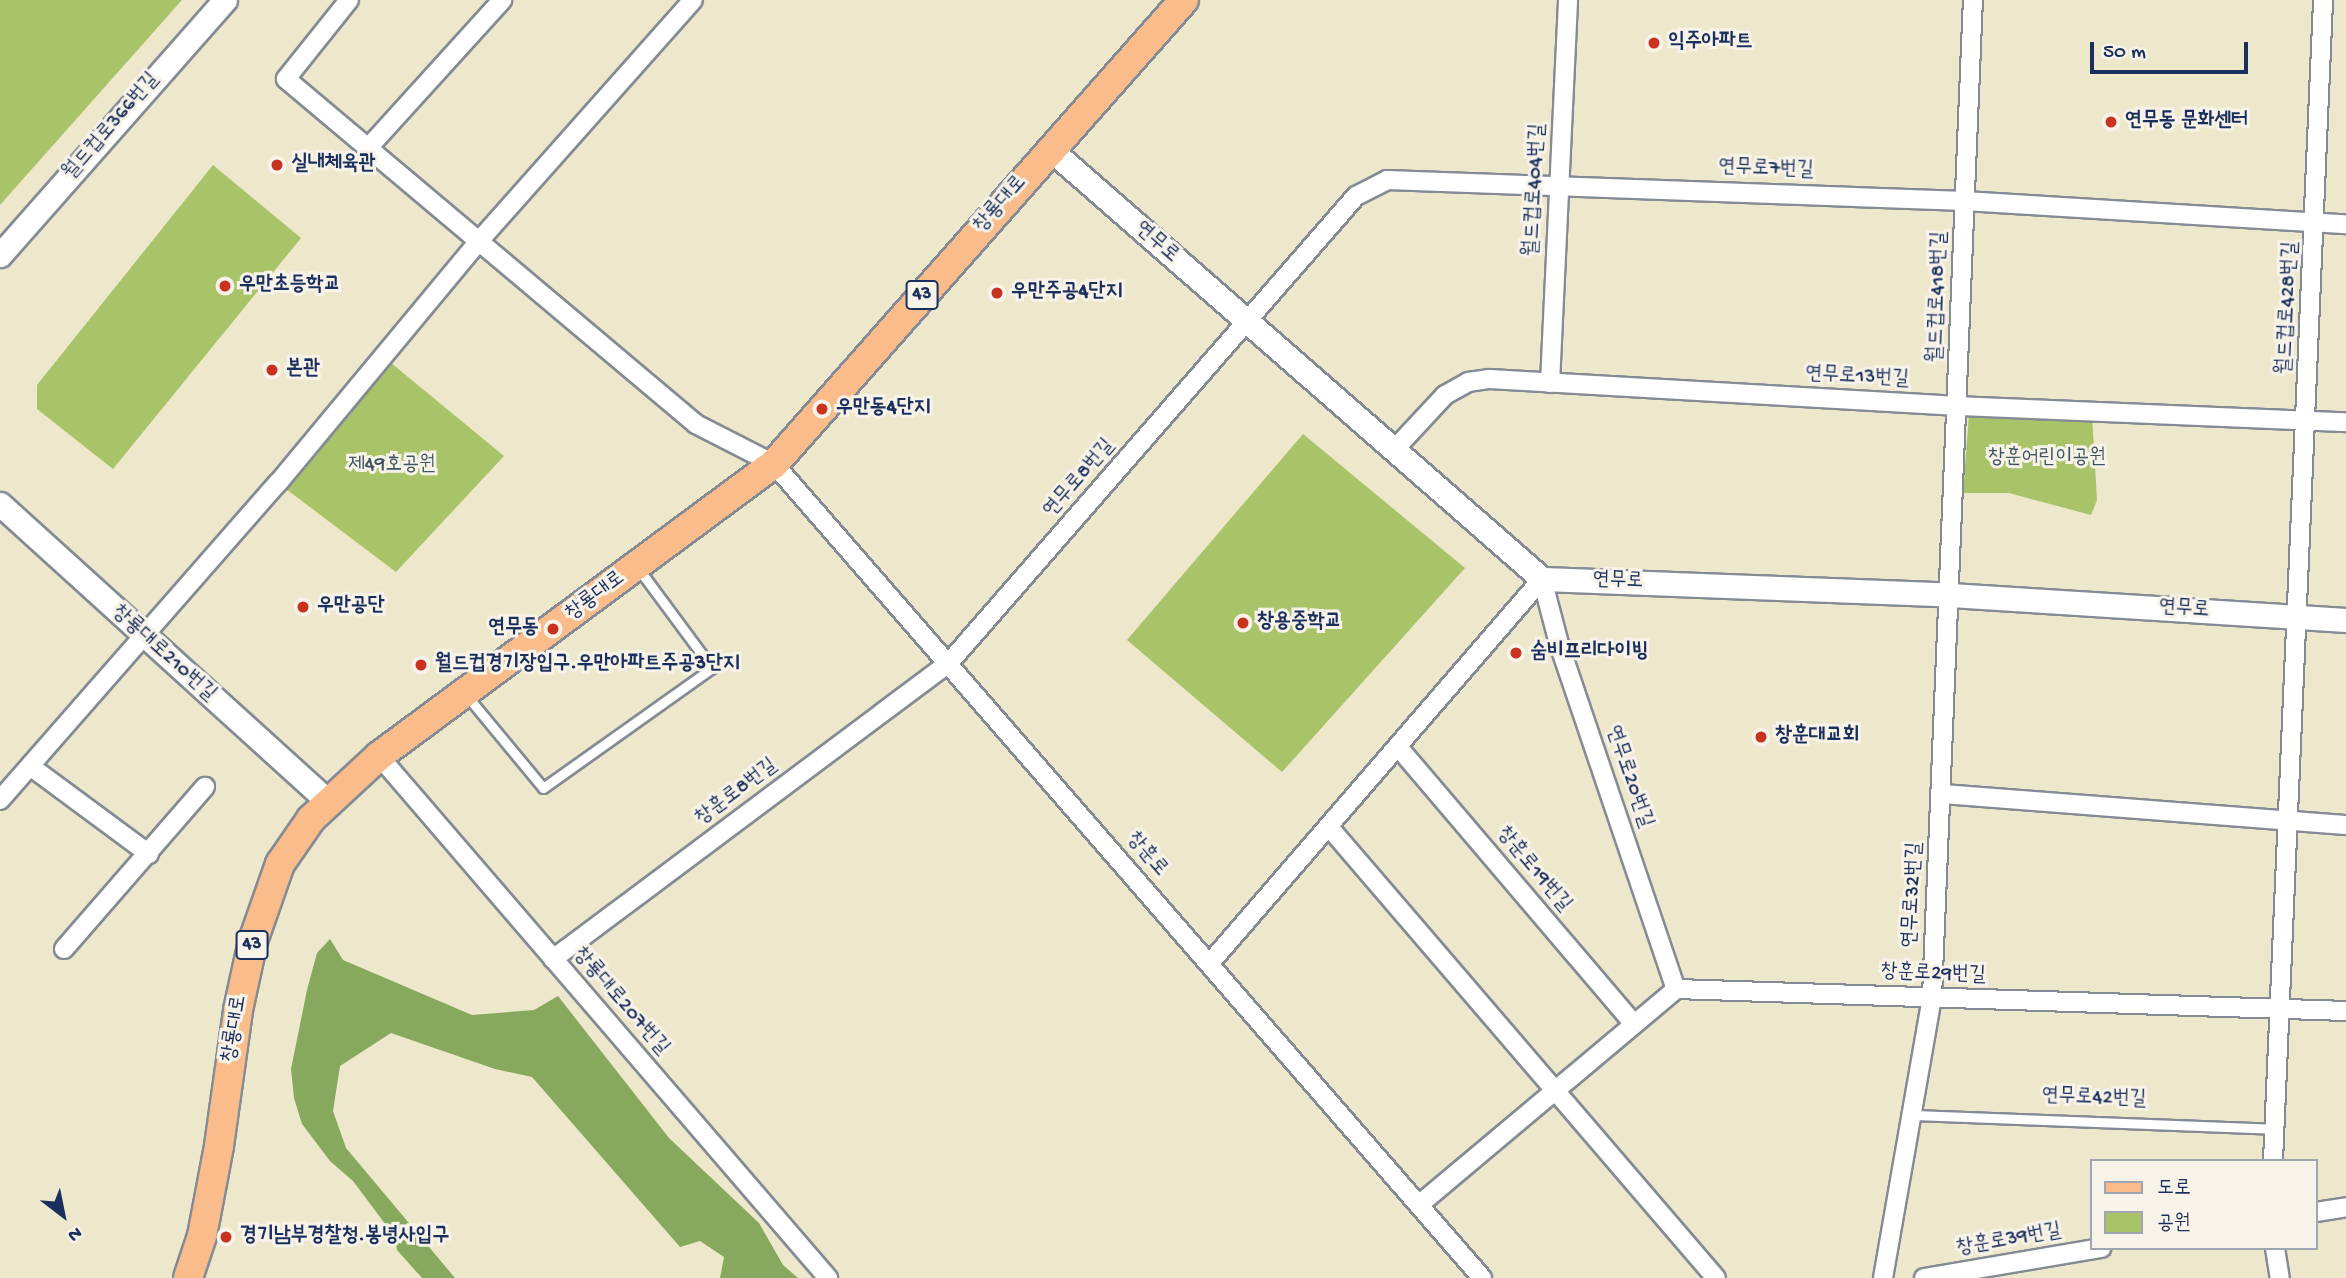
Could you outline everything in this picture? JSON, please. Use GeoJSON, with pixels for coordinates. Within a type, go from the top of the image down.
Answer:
{"type":"FeatureCollection","features":[{"type":"Feature","properties":{"kind":"main road","name":"창룡대로"},"geometry":{"type":"LineString","coordinates":[[188,1278],[202,1236],[219,1146],[237,1010],[253,941],[280,864],[327,801],[379,756],[774,464],[1184,0]]}},
{"type":"Feature","properties":{"kind":"street","name":"월드컵로366번길"},"geometry":{"type":"LineString","coordinates":[[0,255],[225,0]]}},
{"type":"Feature","properties":{"kind":"street"},"geometry":{"type":"LineString","coordinates":[[349,0],[286,79],[696,424],[774,464]]}},
{"type":"Feature","properties":{"kind":"street"},"geometry":{"type":"LineString","coordinates":[[368,148],[502,0]]}},
{"type":"Feature","properties":{"kind":"street"},"geometry":{"type":"LineString","coordinates":[[0,800],[144,638],[385,358],[479,241],[693,0]]}},
{"type":"Feature","properties":{"kind":"street","name":"월드컵로404번길"},"geometry":{"type":"LineString","coordinates":[[1550,383],[1568,0]]}},
{"type":"Feature","properties":{"kind":"street","name":"월드컵로418번길"},"geometry":{"type":"LineString","coordinates":[[1950,595],[1973,0]]}},
{"type":"Feature","properties":{"kind":"street","name":"월드컵로428번길"},"geometry":{"type":"LineString","coordinates":[[2297,618],[2323,0]]}},
{"type":"Feature","properties":{"kind":"street","name":"연무로"},"geometry":{"type":"LineString","coordinates":[[1050,149],[1247,324],[1542,579],[1950,595],[2346,620]]}},
{"type":"Feature","properties":{"kind":"street","name":"연무로7번길"},"geometry":{"type":"LineString","coordinates":[[1247,324],[1356,196],[1387,180],[1559,183],[1965,201],[2346,224]]}},
{"type":"Feature","properties":{"kind":"street","name":"연무로8번길"},"geometry":{"type":"LineString","coordinates":[[948,664],[1247,324]]}},
{"type":"Feature","properties":{"kind":"street","name":"연무로13번길"},"geometry":{"type":"LineString","coordinates":[[1393,451],[1445,395],[1468,382],[1550,383],[1958,406],[2346,422]]}},
{"type":"Feature","properties":{"kind":"street","name":"창훈로"},"geometry":{"type":"LineString","coordinates":[[774,464],[1482,1278]]}},
{"type":"Feature","properties":{"kind":"street","name":"창룡대로210번길"},"geometry":{"type":"LineString","coordinates":[[0,504],[144,638],[327,801]]}},
{"type":"Feature","properties":{"kind":"street"},"geometry":{"type":"LineString","coordinates":[[1210,963],[1399,748],[1542,579]]}},
{"type":"Feature","properties":{"kind":"street","name":"연무로20번길"},"geometry":{"type":"LineString","coordinates":[[1542,579],[1559,644],[1676,989]]}},
{"type":"Feature","properties":{"kind":"street","name":"연무로32번길"},"geometry":{"type":"LineString","coordinates":[[1883,1278],[1932,998],[1950,595]]}},
{"type":"Feature","properties":{"kind":"street"},"geometry":{"type":"LineString","coordinates":[[2273,1159],[2297,618]]}},
{"type":"Feature","properties":{"kind":"street","name":"창훈로8번길"},"geometry":{"type":"LineString","coordinates":[[553,959],[948,664]]}},
{"type":"Feature","properties":{"kind":"street","name":"창훈로19번길"},"geometry":{"type":"LineString","coordinates":[[1399,748],[1632,1022]]}},
{"type":"Feature","properties":{"kind":"street","name":"창룡대로207번길"},"geometry":{"type":"LineString","coordinates":[[379,756],[828,1278]]}},
{"type":"Feature","properties":{"kind":"street"},"geometry":{"type":"LineString","coordinates":[[30,766],[149,853]]}},
{"type":"Feature","properties":{"kind":"street"},"geometry":{"type":"LineString","coordinates":[[64,949],[205,787]]}},
{"type":"Feature","properties":{"kind":"street"},"geometry":{"type":"LineString","coordinates":[[1942,794],[2346,825]]}},
{"type":"Feature","properties":{"kind":"street"},"geometry":{"type":"LineString","coordinates":[[1329,827],[1716,1278]]}},
{"type":"Feature","properties":{"kind":"street"},"geometry":{"type":"LineString","coordinates":[[1420,1204],[1632,1022],[1676,989]]}},
{"type":"Feature","properties":{"kind":"street","name":"창훈로29번길"},"geometry":{"type":"LineString","coordinates":[[1676,989],[2280,1012],[2346,1011]]}},
{"type":"Feature","properties":{"kind":"street"},"geometry":{"type":"LineString","coordinates":[[2318,1212],[2346,1208]]}},
{"type":"Feature","properties":{"kind":"street","name":"창훈로39번길"},"geometry":{"type":"LineString","coordinates":[[1924,1278],[2090,1250]]}},
{"type":"Feature","properties":{"kind":"street"},"geometry":{"type":"LineString","coordinates":[[2276,1250],[2280,1278]]}},
{"type":"Feature","properties":{"kind":"lane"},"geometry":{"type":"LineString","coordinates":[[465,693],[543,788],[712,668],[637,566]]}},
{"type":"Feature","properties":{"kind":"lane","name":"연무로42번길"},"geometry":{"type":"LineString","coordinates":[[1912,1115],[2275,1129]]}},
{"type":"Feature","properties":{"kind":"green space"},"geometry":{"type":"Polygon","coordinates":[[[0,0],[182,0],[0,205],[0,0]]]}},
{"type":"Feature","properties":{"kind":"green space"},"geometry":{"type":"Polygon","coordinates":[[[213,165],[301,238],[113,469],[37,409],[37,385],[213,165]]]}},
{"type":"Feature","properties":{"kind":"green space","name":"제49호공원"},"geometry":{"type":"Polygon","coordinates":[[[385,358],[504,456],[396,572],[278,483],[385,358]]]}},
{"type":"Feature","properties":{"kind":"green space","name":"창훈어린이공원"},"geometry":{"type":"Polygon","coordinates":[[[1969,414],[2092,415],[2097,500],[2091,515],[2009,493],[1963,493],[1969,414]]]}},
{"type":"Feature","properties":{"kind":"green space"},"geometry":{"type":"Polygon","coordinates":[[[1303,434],[1465,568],[1282,772],[1127,640],[1303,434]]]}},
{"type":"Feature","properties":{"kind":"green space"},"geometry":{"type":"Polygon","coordinates":[[[330,939],[343,960],[472,1015],[534,1010],[558,996],[669,1138],[759,1223],[783,1265],[798,1278],[720,1278],[724,1257],[700,1241],[680,1247],[532,1077],[495,1069],[391,1033],[340,1066],[333,1111],[346,1148],[455,1278],[422,1278],[397,1250],[395,1237],[353,1181],[330,1161],[302,1124],[294,1098],[291,1069],[307,990],[317,953],[330,939]]]}},
{"type":"Feature","properties":{"kind":"place","name":"익주아파트"},"geometry":{"type":"Point","coordinates":[1654,43]}},
{"type":"Feature","properties":{"kind":"place","name":"연무동 문화센터"},"geometry":{"type":"Point","coordinates":[2111,122]}},
{"type":"Feature","properties":{"kind":"place","name":"실내체육관"},"geometry":{"type":"Point","coordinates":[277,165]}},
{"type":"Feature","properties":{"kind":"place","name":"우만초등학교"},"geometry":{"type":"Point","coordinates":[225,286]}},
{"type":"Feature","properties":{"kind":"place","name":"우만주공4단지"},"geometry":{"type":"Point","coordinates":[997,293]}},
{"type":"Feature","properties":{"kind":"place","name":"본관"},"geometry":{"type":"Point","coordinates":[272,370]}},
{"type":"Feature","properties":{"kind":"place","name":"우만동4단지"},"geometry":{"type":"Point","coordinates":[822,409]}},
{"type":"Feature","properties":{"kind":"place","name":"우만공단"},"geometry":{"type":"Point","coordinates":[303,607]}},
{"type":"Feature","properties":{"kind":"place","name":"창용중학교"},"geometry":{"type":"Point","coordinates":[1243,623]}},
{"type":"Feature","properties":{"kind":"place","name":"연무동"},"geometry":{"type":"Point","coordinates":[553,629]}},
{"type":"Feature","properties":{"kind":"place","name":"숨비프리다이빙"},"geometry":{"type":"Point","coordinates":[1516,653]}},
{"type":"Feature","properties":{"kind":"place","name":"월드컵경기장입구.우만아파트주공3단지"},"geometry":{"type":"Point","coordinates":[421,665]}},
{"type":"Feature","properties":{"kind":"place","name":"창훈대교회"},"geometry":{"type":"Point","coordinates":[1761,737]}},
{"type":"Feature","properties":{"kind":"place","name":"경기남부경찰청.봉녕사입구"},"geometry":{"type":"Point","coordinates":[226,1237]}}]}
